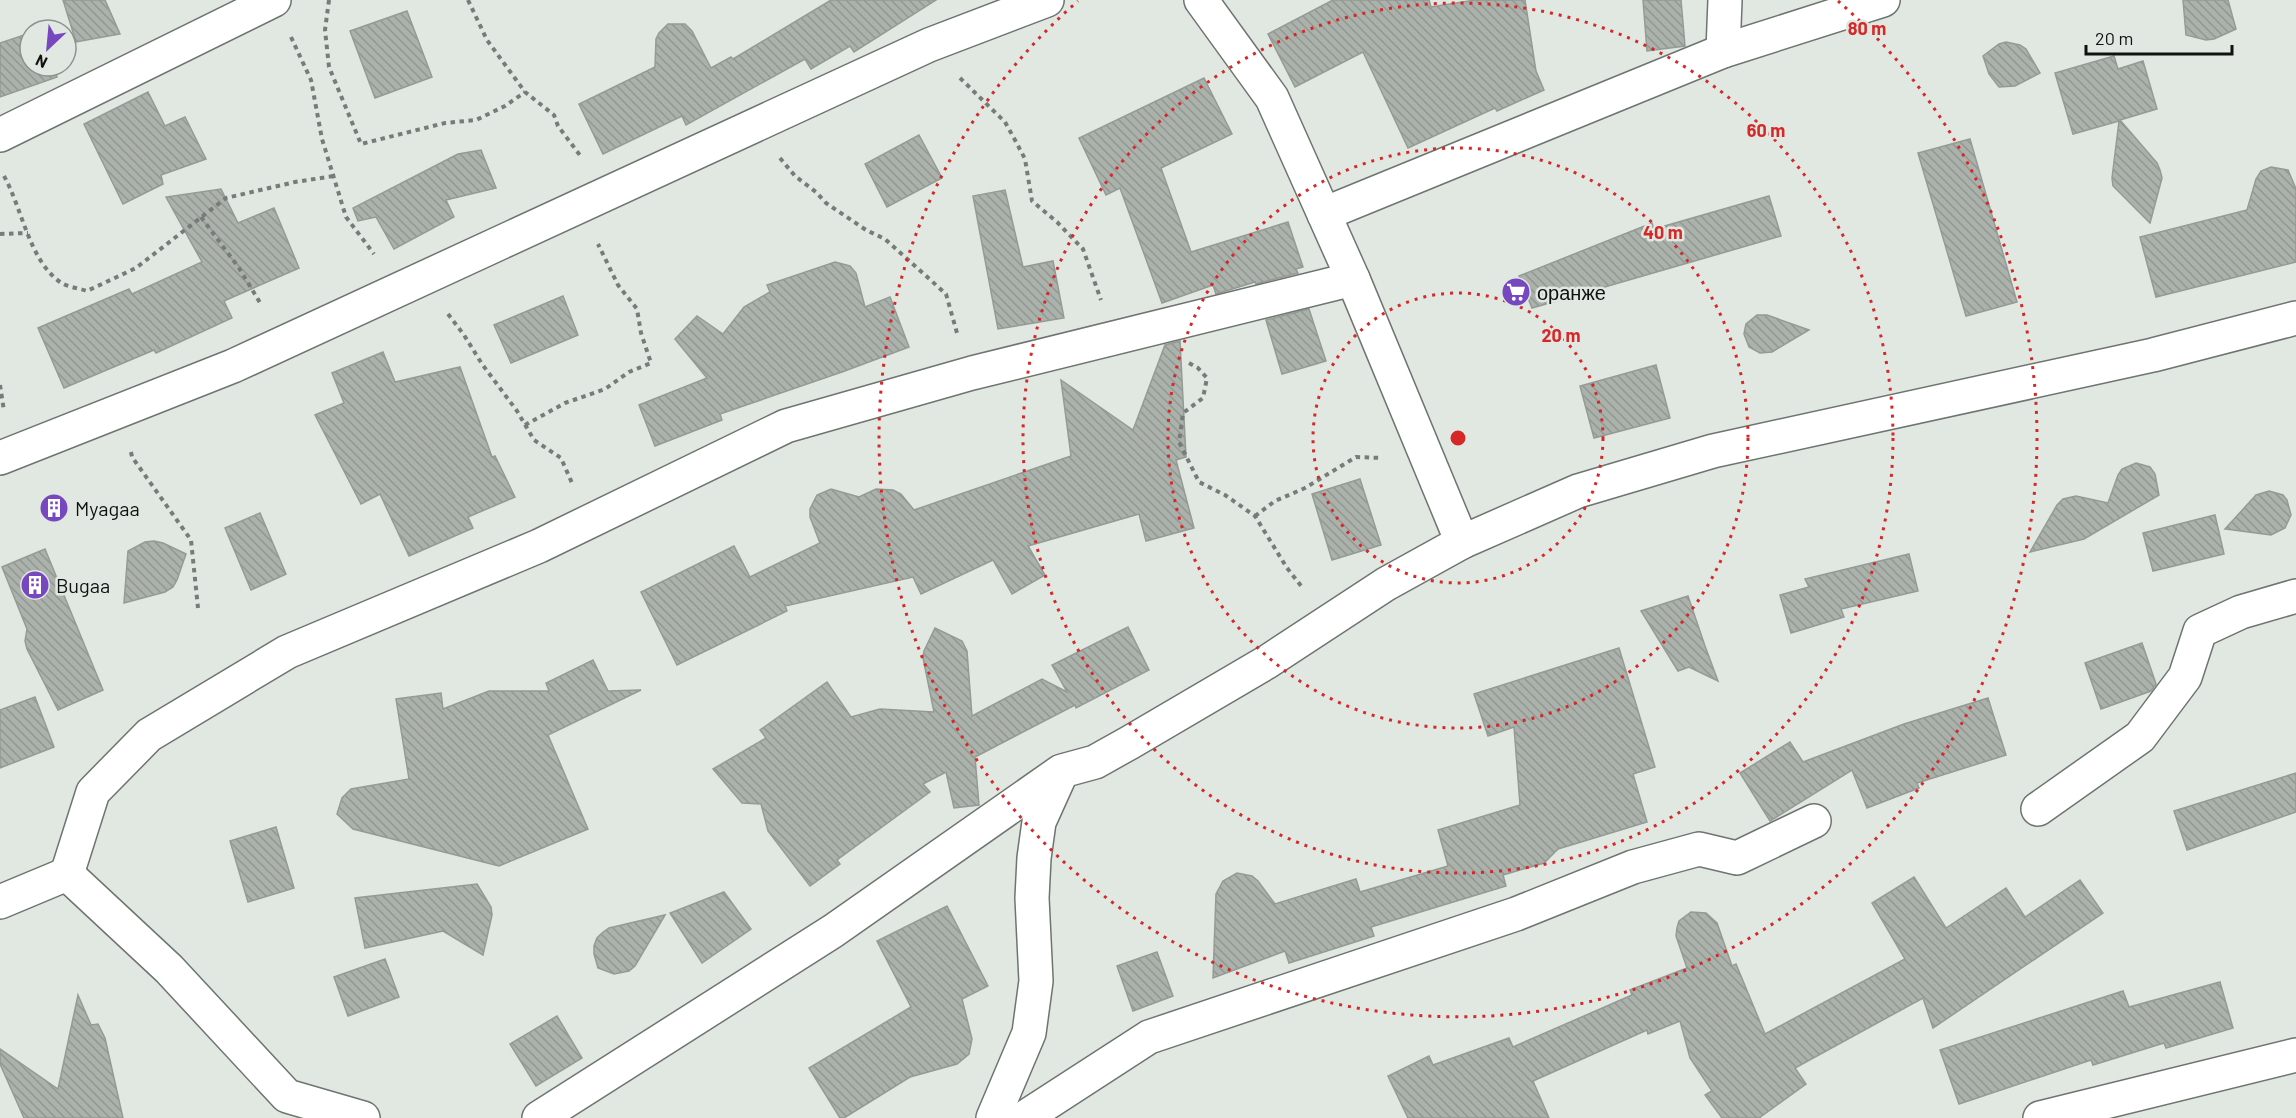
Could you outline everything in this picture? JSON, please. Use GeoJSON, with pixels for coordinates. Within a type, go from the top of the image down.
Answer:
{"type":"FeatureCollection","features":[{"type":"Feature","properties":{"kind":"street"},"geometry":{"type":"LineString","coordinates":[[0,135],[274,0]]}},
{"type":"Feature","properties":{"kind":"street"},"geometry":{"type":"LineString","coordinates":[[0,458],[233,366],[938,42],[1047,0]]}},
{"type":"Feature","properties":{"kind":"street"},"geometry":{"type":"LineString","coordinates":[[1201,0],[1272,98],[1353,279],[1462,542]]}},
{"type":"Feature","properties":{"kind":"street"},"geometry":{"type":"LineString","coordinates":[[1723,51],[1725,0]]}},
{"type":"Feature","properties":{"kind":"street"},"geometry":{"type":"LineString","coordinates":[[1324,214],[1723,51],[1883,0]]}},
{"type":"Feature","properties":{"kind":"street"},"geometry":{"type":"LineString","coordinates":[[0,902],[67,874],[93,792],[149,735],[287,652],[539,546],[786,426],[972,373],[1353,279]]}},
{"type":"Feature","properties":{"kind":"street"},"geometry":{"type":"LineString","coordinates":[[539,1118],[833,932],[1062,771],[1095,762],[1267,662],[1386,584],[1462,542],[1578,491],[1713,451],[2152,355],[2296,318]]}},
{"type":"Feature","properties":{"kind":"street"},"geometry":{"type":"LineString","coordinates":[[2038,809],[2140,737],[2185,677],[2200,631],[2241,612],[2296,596]]}},
{"type":"Feature","properties":{"kind":"street"},"geometry":{"type":"LineString","coordinates":[[993,1118],[1029,1033],[1036,981],[1032,898],[1034,858],[1039,822],[1062,771]]}},
{"type":"Feature","properties":{"kind":"street"},"geometry":{"type":"LineString","coordinates":[[1024,1118],[1149,1037],[1516,914],[1633,867],[1699,849],[1737,858],[1814,821]]}},
{"type":"Feature","properties":{"kind":"street"},"geometry":{"type":"LineString","coordinates":[[67,874],[169,969],[287,1096],[363,1118]]}},
{"type":"Feature","properties":{"kind":"street"},"geometry":{"type":"LineString","coordinates":[[2040,1118],[2296,1055]]}},
{"type":"Feature","properties":{"kind":"path"},"geometry":{"type":"LineString","coordinates":[[329,0],[325,30],[329,67],[361,144],[445,123],[476,120],[505,106],[525,92]]}},
{"type":"Feature","properties":{"kind":"path"},"geometry":{"type":"LineString","coordinates":[[468,0],[488,40],[525,92],[554,115],[558,126],[607,193]]}},
{"type":"Feature","properties":{"kind":"path"},"geometry":{"type":"LineString","coordinates":[[289,32],[311,80],[322,140],[346,217],[400,289]]}},
{"type":"Feature","properties":{"kind":"path"},"geometry":{"type":"LineString","coordinates":[[938,42],[956,73],[1005,122],[1025,159],[1032,201],[1057,222],[1083,249],[1101,300],[1120,336]]}},
{"type":"Feature","properties":{"kind":"path"},"geometry":{"type":"LineString","coordinates":[[0,170],[12,191],[43,265],[61,284],[87,291],[135,268],[226,198],[295,182],[334,176]]}},
{"type":"Feature","properties":{"kind":"path"},"geometry":{"type":"LineString","coordinates":[[816,192],[834,209],[866,230],[885,239],[946,294],[972,373]]}},
{"type":"Feature","properties":{"kind":"path"},"geometry":{"type":"LineString","coordinates":[[525,425],[565,403],[605,389],[629,372],[651,363],[641,333],[637,309],[618,285],[603,253],[576,208]]}},
{"type":"Feature","properties":{"kind":"path"},"geometry":{"type":"LineString","coordinates":[[201,217],[239,268],[282,343]]}},
{"type":"Feature","properties":{"kind":"path"},"geometry":{"type":"LineString","coordinates":[[0,234],[28,233]]}},
{"type":"Feature","properties":{"kind":"path"},"geometry":{"type":"LineString","coordinates":[[443,269],[448,314],[534,440],[561,458],[577,498],[596,519]]}},
{"type":"Feature","properties":{"kind":"path"},"geometry":{"type":"LineString","coordinates":[[1187,362],[1198,368],[1207,378],[1203,398],[1183,413],[1179,442],[1198,482],[1225,495],[1255,516],[1287,568],[1329,622]]}},
{"type":"Feature","properties":{"kind":"path"},"geometry":{"type":"LineString","coordinates":[[123,410],[132,457],[191,540],[198,609]]}},
{"type":"Feature","properties":{"kind":"path"},"geometry":{"type":"LineString","coordinates":[[1255,516],[1275,501],[1305,488],[1356,457],[1428,460]]}},
{"type":"Feature","properties":{"kind":"building"},"geometry":{"type":"Polygon","coordinates":[[[63,0],[105,0],[120,34],[78,42],[78,18],[69,18],[63,0]]]}},
{"type":"Feature","properties":{"kind":"building"},"geometry":{"type":"Polygon","coordinates":[[[831,0],[936,0],[854,52],[850,46],[811,69],[805,59],[686,125],[682,116],[603,154],[579,104],[655,67],[656,39],[668,24],[685,24],[692,31],[711,68],[731,57],[733,59],[831,0]]]}},
{"type":"Feature","properties":{"kind":"building"},"geometry":{"type":"Polygon","coordinates":[[[1333,0],[1429,0],[1431,7],[1475,0],[1525,0],[1536,71],[1544,90],[1497,111],[1495,108],[1408,148],[1363,52],[1295,87],[1268,34],[1333,0]]]}},
{"type":"Feature","properties":{"kind":"building"},"geometry":{"type":"Polygon","coordinates":[[[1643,0],[1681,0],[1685,46],[1647,51],[1643,0]]]}},
{"type":"Feature","properties":{"kind":"building"},"geometry":{"type":"Polygon","coordinates":[[[2183,0],[2228,0],[2236,29],[2214,39],[2206,40],[2186,35],[2183,0]]]}},
{"type":"Feature","properties":{"kind":"building"},"geometry":{"type":"Polygon","coordinates":[[[407,11],[432,77],[375,98],[350,31],[407,11]]]}},
{"type":"Feature","properties":{"kind":"building"},"geometry":{"type":"Polygon","coordinates":[[[18,37],[18,78],[54,78],[0,97],[0,43],[18,37]]]}},
{"type":"Feature","properties":{"kind":"building"},"geometry":{"type":"Polygon","coordinates":[[[2006,42],[2026,49],[2040,73],[2015,86],[1999,87],[1989,74],[1983,56],[1999,44],[2006,42]]]}},
{"type":"Feature","properties":{"kind":"building"},"geometry":{"type":"Polygon","coordinates":[[[2114,56],[2118,69],[2143,61],[2157,109],[2120,120],[2157,163],[2160,170],[2162,178],[2150,223],[2113,186],[2119,121],[2073,134],[2055,73],[2114,56]]]}},
{"type":"Feature","properties":{"kind":"building"},"geometry":{"type":"Polygon","coordinates":[[[1204,78],[1232,134],[1161,168],[1191,252],[1288,222],[1303,267],[1296,269],[1298,273],[1256,284],[1255,282],[1216,294],[1213,285],[1162,303],[1120,188],[1106,195],[1079,138],[1204,78]]]}},
{"type":"Feature","properties":{"kind":"building"},"geometry":{"type":"Polygon","coordinates":[[[148,92],[165,126],[185,117],[206,159],[161,175],[163,184],[123,204],[84,124],[148,92]]]}},
{"type":"Feature","properties":{"kind":"building"},"geometry":{"type":"Polygon","coordinates":[[[919,135],[942,178],[887,207],[865,164],[919,135]]]}},
{"type":"Feature","properties":{"kind":"building"},"geometry":{"type":"Polygon","coordinates":[[[1970,139],[2017,302],[1966,316],[1918,153],[1970,139]]]}},
{"type":"Feature","properties":{"kind":"building"},"geometry":{"type":"Polygon","coordinates":[[[481,150],[496,188],[446,200],[454,217],[394,249],[376,217],[358,221],[353,208],[458,154],[481,150]]]}},
{"type":"Feature","properties":{"kind":"building"},"geometry":{"type":"Polygon","coordinates":[[[2271,167],[2288,170],[2296,189],[2296,262],[2156,297],[2140,237],[2247,210],[2256,179],[2261,171],[2271,167]]]}},
{"type":"Feature","properties":{"kind":"building"},"geometry":{"type":"Polygon","coordinates":[[[221,189],[238,223],[274,208],[299,268],[224,301],[232,318],[156,353],[154,350],[64,388],[38,328],[129,289],[132,294],[202,262],[166,197],[221,189]]]}},
{"type":"Feature","properties":{"kind":"building"},"geometry":{"type":"Polygon","coordinates":[[[1005,190],[1023,267],[1053,261],[1064,318],[998,329],[973,196],[1005,190]]]}},
{"type":"Feature","properties":{"kind":"building"},"geometry":{"type":"Polygon","coordinates":[[[1769,196],[1781,236],[1532,308],[1519,276],[1652,223],[1654,229],[1769,196]]]}},
{"type":"Feature","properties":{"kind":"building"},"geometry":{"type":"Polygon","coordinates":[[[835,262],[850,266],[856,273],[865,307],[890,297],[909,347],[720,414],[722,420],[655,446],[639,405],[707,378],[675,339],[697,316],[723,334],[744,307],[770,292],[767,285],[835,262]]]}},
{"type":"Feature","properties":{"kind":"building"},"geometry":{"type":"Polygon","coordinates":[[[563,296],[578,335],[511,363],[494,325],[563,296]]]}},
{"type":"Feature","properties":{"kind":"building"},"geometry":{"type":"Polygon","coordinates":[[[1309,309],[1326,361],[1282,374],[1266,320],[1309,309]]]}},
{"type":"Feature","properties":{"kind":"building"},"geometry":{"type":"Polygon","coordinates":[[[1757,315],[1767,315],[1809,330],[1772,352],[1760,353],[1749,347],[1744,334],[1746,324],[1757,315]]]}},
{"type":"Feature","properties":{"kind":"building"},"geometry":{"type":"Polygon","coordinates":[[[1180,341],[1186,457],[1176,460],[1194,528],[1146,541],[1139,514],[1028,546],[1045,575],[1012,594],[993,560],[921,594],[913,577],[785,606],[787,611],[677,665],[641,592],[734,546],[750,577],[820,543],[810,517],[810,509],[817,495],[831,489],[859,497],[876,489],[893,490],[901,494],[914,510],[1071,456],[1061,380],[1133,430],[1165,345],[1180,341]]]}},
{"type":"Feature","properties":{"kind":"building"},"geometry":{"type":"Polygon","coordinates":[[[383,352],[395,382],[460,367],[492,457],[495,456],[515,497],[468,517],[473,528],[409,556],[380,494],[361,504],[315,415],[344,403],[332,373],[383,352]]]}},
{"type":"Feature","properties":{"kind":"building"},"geometry":{"type":"Polygon","coordinates":[[[1656,365],[1670,418],[1594,438],[1580,386],[1656,365]]]}},
{"type":"Feature","properties":{"kind":"building"},"geometry":{"type":"Polygon","coordinates":[[[2136,463],[2150,467],[2155,474],[2159,495],[2084,539],[2030,552],[2057,505],[2063,499],[2076,496],[2108,503],[2122,469],[2136,463]]]}},
{"type":"Feature","properties":{"kind":"building"},"geometry":{"type":"Polygon","coordinates":[[[1360,479],[1381,545],[1332,560],[1312,494],[1360,479]]]}},
{"type":"Feature","properties":{"kind":"building"},"geometry":{"type":"Polygon","coordinates":[[[2269,491],[2283,495],[2287,500],[2291,515],[2285,528],[2271,535],[2225,529],[2256,495],[2269,491]]]}},
{"type":"Feature","properties":{"kind":"building"},"geometry":{"type":"Polygon","coordinates":[[[260,513],[286,574],[251,590],[225,528],[260,513]]]}},
{"type":"Feature","properties":{"kind":"building"},"geometry":{"type":"Polygon","coordinates":[[[2215,515],[2224,554],[2153,571],[2143,533],[2215,515]]]}},
{"type":"Feature","properties":{"kind":"building"},"geometry":{"type":"Polygon","coordinates":[[[154,541],[186,554],[177,580],[173,587],[165,592],[124,603],[128,551],[145,542],[154,541]]]}},
{"type":"Feature","properties":{"kind":"building"},"geometry":{"type":"Polygon","coordinates":[[[45,549],[103,690],[58,710],[27,649],[25,641],[27,629],[2,567],[45,549]]]}},
{"type":"Feature","properties":{"kind":"building"},"geometry":{"type":"Polygon","coordinates":[[[1909,554],[1918,591],[1841,609],[1844,617],[1791,633],[1780,595],[1809,587],[1805,579],[1909,554]]]}},
{"type":"Feature","properties":{"kind":"building"},"geometry":{"type":"Polygon","coordinates":[[[1688,596],[1718,681],[1689,667],[1678,671],[1641,611],[1688,596]]]}},
{"type":"Feature","properties":{"kind":"building"},"geometry":{"type":"Polygon","coordinates":[[[1128,627],[1149,670],[975,757],[979,805],[954,808],[946,772],[923,784],[930,792],[837,860],[840,864],[810,886],[768,831],[761,804],[742,803],[713,769],[766,738],[760,730],[827,682],[851,717],[880,709],[934,712],[923,658],[935,628],[962,641],[967,651],[972,716],[1042,679],[1067,692],[1052,665],[1128,627]]]}},
{"type":"Feature","properties":{"kind":"building"},"geometry":{"type":"Polygon","coordinates":[[[2142,643],[2156,684],[2151,691],[2101,709],[2085,663],[2142,643]]]}},
{"type":"Feature","properties":{"kind":"building"},"geometry":{"type":"Polygon","coordinates":[[[1619,648],[1655,767],[1633,774],[1647,822],[1558,849],[1544,863],[1503,875],[1506,886],[1371,927],[1374,936],[1289,963],[1285,951],[1213,978],[1216,894],[1223,881],[1237,873],[1252,876],[1275,904],[1356,879],[1360,892],[1448,866],[1438,830],[1520,805],[1514,727],[1488,736],[1474,694],[1619,648]]]}},
{"type":"Feature","properties":{"kind":"building"},"geometry":{"type":"Polygon","coordinates":[[[593,660],[608,691],[641,690],[548,735],[588,829],[499,866],[353,829],[337,814],[342,798],[351,789],[409,779],[396,699],[441,693],[443,709],[489,691],[549,691],[546,683],[593,660]]]}},
{"type":"Feature","properties":{"kind":"building"},"geometry":{"type":"Polygon","coordinates":[[[35,697],[54,747],[0,768],[0,710],[35,697]]]}},
{"type":"Feature","properties":{"kind":"building"},"geometry":{"type":"Polygon","coordinates":[[[1988,698],[2006,755],[1917,783],[1919,788],[1867,808],[1852,770],[1770,821],[1740,773],[1790,742],[1803,762],[1904,724],[1988,698]]]}},
{"type":"Feature","properties":{"kind":"building"},"geometry":{"type":"Polygon","coordinates":[[[2296,773],[2296,812],[2187,850],[2174,811],[2296,773]]]}},
{"type":"Feature","properties":{"kind":"building"},"geometry":{"type":"Polygon","coordinates":[[[276,827],[294,888],[248,902],[230,841],[276,827]]]}},
{"type":"Feature","properties":{"kind":"building"},"geometry":{"type":"Polygon","coordinates":[[[1914,877],[1946,928],[2006,888],[2025,917],[2080,880],[2103,913],[1933,1028],[1923,998],[1795,1068],[1806,1084],[1759,1118],[1722,1118],[1705,1095],[1712,1091],[1690,1058],[1680,1021],[1648,1034],[1647,1030],[1533,1081],[1549,1118],[1408,1118],[1388,1076],[1429,1056],[1433,1065],[1509,1038],[1513,1047],[1632,995],[1630,990],[1687,968],[1676,936],[1679,921],[1691,912],[1706,913],[1717,923],[1732,966],[1736,964],[1765,1034],[1905,959],[1872,903],[1914,877]]]}},
{"type":"Feature","properties":{"kind":"building"},"geometry":{"type":"Polygon","coordinates":[[[477,884],[491,907],[492,915],[483,955],[443,931],[365,948],[355,898],[477,884]]]}},
{"type":"Feature","properties":{"kind":"building"},"geometry":{"type":"Polygon","coordinates":[[[724,892],[751,929],[702,963],[670,913],[724,892]]]}},
{"type":"Feature","properties":{"kind":"building"},"geometry":{"type":"Polygon","coordinates":[[[947,906],[988,986],[962,999],[972,1039],[969,1054],[957,1064],[910,1077],[844,1118],[840,1118],[809,1068],[911,1007],[877,941],[947,906]]]}},
{"type":"Feature","properties":{"kind":"building"},"geometry":{"type":"Polygon","coordinates":[[[665,915],[635,966],[629,971],[614,974],[598,968],[594,946],[602,933],[609,928],[665,915]]]}},
{"type":"Feature","properties":{"kind":"building"},"geometry":{"type":"Polygon","coordinates":[[[1157,952],[1173,996],[1133,1011],[1117,966],[1157,952]]]}},
{"type":"Feature","properties":{"kind":"building"},"geometry":{"type":"Polygon","coordinates":[[[385,959],[399,997],[348,1016],[334,977],[385,959]]]}},
{"type":"Feature","properties":{"kind":"building"},"geometry":{"type":"Polygon","coordinates":[[[2220,982],[2233,1028],[2166,1048],[2164,1043],[2093,1065],[2091,1060],[1959,1104],[1940,1050],[2123,991],[2129,1007],[2220,982]]]}},
{"type":"Feature","properties":{"kind":"building"},"geometry":{"type":"Polygon","coordinates":[[[78,995],[91,1025],[98,1024],[105,1038],[123,1118],[24,1118],[0,1064],[0,1049],[58,1089],[78,995]]]}},
{"type":"Feature","properties":{"kind":"building"},"geometry":{"type":"Polygon","coordinates":[[[557,1016],[582,1058],[536,1086],[510,1044],[557,1016]]]}},
{"type":"Feature","properties":{"kind":"place","name":"оранже"},"geometry":{"type":"Point","coordinates":[1516,292]}},
{"type":"Feature","properties":{"kind":"place","name":"Myagaa"},"geometry":{"type":"Point","coordinates":[54,508]}},
{"type":"Feature","properties":{"kind":"place","name":"Bugaa"},"geometry":{"type":"Point","coordinates":[35,585]}}]}
